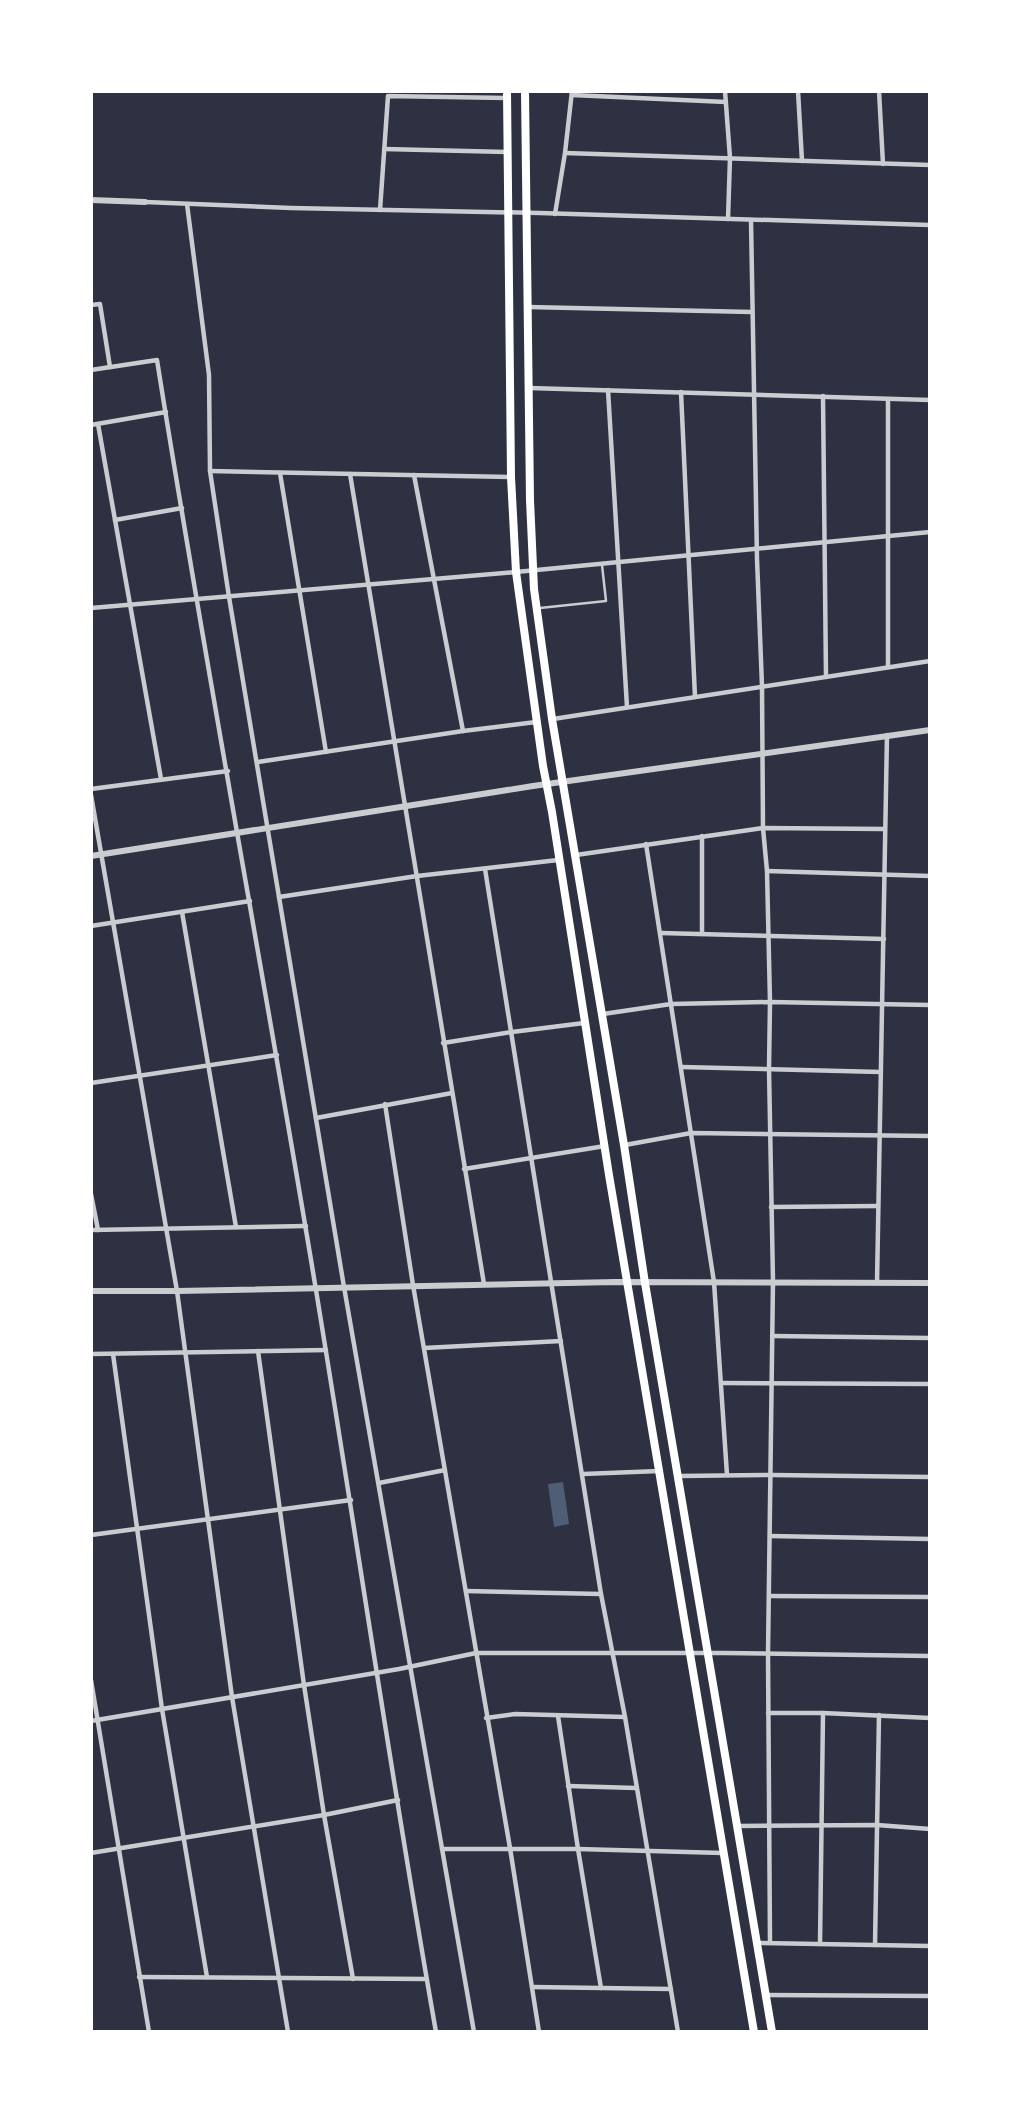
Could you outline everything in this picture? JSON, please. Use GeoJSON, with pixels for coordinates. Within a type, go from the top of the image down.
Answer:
{"type":"FeatureCollection","features":[{"type":"Feature","properties":{"kind":"main road"},"geometry":{"type":"LineString","coordinates":[[524,91],[532,571],[552,719],[772,2032]]}},
{"type":"Feature","properties":{"kind":"main road"},"geometry":{"type":"LineString","coordinates":[[507,95],[511,477],[516,572],[558,860],[754,2032]]}},
{"type":"Feature","properties":{"kind":"street"},"geometry":{"type":"LineString","coordinates":[[666,91],[666,99]]}},
{"type":"Feature","properties":{"kind":"street"},"geometry":{"type":"LineString","coordinates":[[725,91],[730,159],[727,219]]}},
{"type":"Feature","properties":{"kind":"street"},"geometry":{"type":"LineString","coordinates":[[798,91],[802,161]]}},
{"type":"Feature","properties":{"kind":"street"},"geometry":{"type":"LineString","coordinates":[[879,91],[883,164]]}},
{"type":"Feature","properties":{"kind":"street"},"geometry":{"type":"LineString","coordinates":[[555,214],[572,93],[726,102]]}},
{"type":"Feature","properties":{"kind":"street"},"geometry":{"type":"LineString","coordinates":[[380,211],[388,96],[507,95]]}},
{"type":"Feature","properties":{"kind":"street"},"geometry":{"type":"LineString","coordinates":[[384,149],[507,152]]}},
{"type":"Feature","properties":{"kind":"street"},"geometry":{"type":"LineString","coordinates":[[565,153],[930,165]]}},
{"type":"Feature","properties":{"kind":"street"},"geometry":{"type":"LineString","coordinates":[[91,200],[380,211],[930,225]]}},
{"type":"Feature","properties":{"kind":"street"},"geometry":{"type":"LineString","coordinates":[[187,204],[209,375],[210,471],[229,597],[344,1287],[474,2032]]}},
{"type":"Feature","properties":{"kind":"street"},"geometry":{"type":"LineString","coordinates":[[751,220],[770,1002],[773,1281],[768,1654],[770,1943]]}},
{"type":"Feature","properties":{"kind":"street"},"geometry":{"type":"LineString","coordinates":[[91,305],[100,304],[110,367]]}},
{"type":"Feature","properties":{"kind":"street"},"geometry":{"type":"LineString","coordinates":[[527,307],[752,312]]}},
{"type":"Feature","properties":{"kind":"street"},"geometry":{"type":"LineString","coordinates":[[91,370],[157,360],[317,1287],[436,2032]]}},
{"type":"Feature","properties":{"kind":"street"},"geometry":{"type":"LineString","coordinates":[[528,388],[930,400]]}},
{"type":"Feature","properties":{"kind":"street"},"geometry":{"type":"LineString","coordinates":[[608,390],[627,707]]}},
{"type":"Feature","properties":{"kind":"street"},"geometry":{"type":"LineString","coordinates":[[681,392],[695,697]]}},
{"type":"Feature","properties":{"kind":"street"},"geometry":{"type":"LineString","coordinates":[[823,396],[826,677]]}},
{"type":"Feature","properties":{"kind":"street"},"geometry":{"type":"LineString","coordinates":[[888,398],[888,667]]}},
{"type":"Feature","properties":{"kind":"street"},"geometry":{"type":"LineString","coordinates":[[91,425],[166,412]]}},
{"type":"Feature","properties":{"kind":"street"},"geometry":{"type":"LineString","coordinates":[[98,424],[161,779]]}},
{"type":"Feature","properties":{"kind":"street"},"geometry":{"type":"LineString","coordinates":[[210,471],[511,477]]}},
{"type":"Feature","properties":{"kind":"street"},"geometry":{"type":"LineString","coordinates":[[280,473],[326,752]]}},
{"type":"Feature","properties":{"kind":"street"},"geometry":{"type":"LineString","coordinates":[[350,474],[484,1284]]}},
{"type":"Feature","properties":{"kind":"street"},"geometry":{"type":"LineString","coordinates":[[415,475],[463,731]]}},
{"type":"Feature","properties":{"kind":"street"},"geometry":{"type":"LineString","coordinates":[[115,520],[181,508]]}},
{"type":"Feature","properties":{"kind":"street"},"geometry":{"type":"LineString","coordinates":[[91,608],[532,571],[930,532]]}},
{"type":"Feature","properties":{"kind":"street"},"geometry":{"type":"LineString","coordinates":[[552,719],[930,661]]}},
{"type":"Feature","properties":{"kind":"street"},"geometry":{"type":"LineString","coordinates":[[258,762],[536,722]]}},
{"type":"Feature","properties":{"kind":"street"},"geometry":{"type":"LineString","coordinates":[[91,856],[547,784],[930,730]]}},
{"type":"Feature","properties":{"kind":"street"},"geometry":{"type":"LineString","coordinates":[[877,1283],[887,735]]}},
{"type":"Feature","properties":{"kind":"street"},"geometry":{"type":"LineString","coordinates":[[91,789],[228,771]]}},
{"type":"Feature","properties":{"kind":"street"},"geometry":{"type":"LineString","coordinates":[[91,795],[177,1291],[232,1697],[288,2032]]}},
{"type":"Feature","properties":{"kind":"street"},"geometry":{"type":"LineString","coordinates":[[576,855],[764,828],[884,829]]}},
{"type":"Feature","properties":{"kind":"street"},"geometry":{"type":"LineString","coordinates":[[702,836],[702,934]]}},
{"type":"Feature","properties":{"kind":"street"},"geometry":{"type":"LineString","coordinates":[[646,844],[714,1282],[727,1475]]}},
{"type":"Feature","properties":{"kind":"street"},"geometry":{"type":"LineString","coordinates":[[279,897],[417,876],[558,860]]}},
{"type":"Feature","properties":{"kind":"street"},"geometry":{"type":"LineString","coordinates":[[485,869],[601,1594],[625,1717],[678,2032]]}},
{"type":"Feature","properties":{"kind":"street"},"geometry":{"type":"LineString","coordinates":[[767,871],[930,876]]}},
{"type":"Feature","properties":{"kind":"street"},"geometry":{"type":"LineString","coordinates":[[91,926],[250,901]]}},
{"type":"Feature","properties":{"kind":"street"},"geometry":{"type":"LineString","coordinates":[[182,912],[236,1227]]}},
{"type":"Feature","properties":{"kind":"street"},"geometry":{"type":"LineString","coordinates":[[660,933],[884,939]]}},
{"type":"Feature","properties":{"kind":"street"},"geometry":{"type":"LineString","coordinates":[[602,1014],[671,1004],[770,1002],[930,1005]]}},
{"type":"Feature","properties":{"kind":"street"},"geometry":{"type":"LineString","coordinates":[[443,1044],[585,1023]]}},
{"type":"Feature","properties":{"kind":"street"},"geometry":{"type":"LineString","coordinates":[[91,1083],[277,1055]]}},
{"type":"Feature","properties":{"kind":"street"},"geometry":{"type":"LineString","coordinates":[[681,1067],[881,1072]]}},
{"type":"Feature","properties":{"kind":"street"},"geometry":{"type":"LineString","coordinates":[[316,1118],[452,1093]]}},
{"type":"Feature","properties":{"kind":"street"},"geometry":{"type":"LineString","coordinates":[[385,1104],[539,2032]]}},
{"type":"Feature","properties":{"kind":"street"},"geometry":{"type":"LineString","coordinates":[[624,1145],[691,1133],[930,1136]]}},
{"type":"Feature","properties":{"kind":"street"},"geometry":{"type":"LineString","coordinates":[[464,1169],[605,1146]]}},
{"type":"Feature","properties":{"kind":"street"},"geometry":{"type":"LineString","coordinates":[[91,1194],[98,1230]]}},
{"type":"Feature","properties":{"kind":"street"},"geometry":{"type":"LineString","coordinates":[[771,1207],[878,1206]]}},
{"type":"Feature","properties":{"kind":"street"},"geometry":{"type":"LineString","coordinates":[[91,1230],[306,1226]]}},
{"type":"Feature","properties":{"kind":"street"},"geometry":{"type":"LineString","coordinates":[[91,1291],[627,1282],[930,1283]]}},
{"type":"Feature","properties":{"kind":"street"},"geometry":{"type":"LineString","coordinates":[[772,1336],[930,1338]]}},
{"type":"Feature","properties":{"kind":"street"},"geometry":{"type":"LineString","coordinates":[[424,1348],[561,1341]]}},
{"type":"Feature","properties":{"kind":"street"},"geometry":{"type":"LineString","coordinates":[[91,1354],[326,1350]]}},
{"type":"Feature","properties":{"kind":"street"},"geometry":{"type":"LineString","coordinates":[[258,1351],[304,1685],[353,1979]]}},
{"type":"Feature","properties":{"kind":"street"},"geometry":{"type":"LineString","coordinates":[[113,1354],[162,1709],[207,1978]]}},
{"type":"Feature","properties":{"kind":"street"},"geometry":{"type":"LineString","coordinates":[[721,1383],[930,1384]]}},
{"type":"Feature","properties":{"kind":"street"},"geometry":{"type":"LineString","coordinates":[[379,1483],[445,1471]]}},
{"type":"Feature","properties":{"kind":"street"},"geometry":{"type":"LineString","coordinates":[[583,1474],[659,1471]]}},
{"type":"Feature","properties":{"kind":"street"},"geometry":{"type":"LineString","coordinates":[[678,1476],[930,1477]]}},
{"type":"Feature","properties":{"kind":"street"},"geometry":{"type":"LineString","coordinates":[[91,1535],[351,1500]]}},
{"type":"Feature","properties":{"kind":"street"},"geometry":{"type":"LineString","coordinates":[[770,1536],[930,1539]]}},
{"type":"Feature","properties":{"kind":"street"},"geometry":{"type":"LineString","coordinates":[[466,1591],[601,1594]]}},
{"type":"Feature","properties":{"kind":"street"},"geometry":{"type":"LineString","coordinates":[[769,1596],[930,1597]]}},
{"type":"Feature","properties":{"kind":"street"},"geometry":{"type":"LineString","coordinates":[[94,1721],[411,1667],[475,1653],[930,1656]]}},
{"type":"Feature","properties":{"kind":"street"},"geometry":{"type":"LineString","coordinates":[[91,1680],[94,1721],[149,2032]]}},
{"type":"Feature","properties":{"kind":"street"},"geometry":{"type":"LineString","coordinates":[[768,1713],[930,1718]]}},
{"type":"Feature","properties":{"kind":"street"},"geometry":{"type":"LineString","coordinates":[[820,1944],[823,1713]]}},
{"type":"Feature","properties":{"kind":"street"},"geometry":{"type":"LineString","coordinates":[[486,1718],[515,1714],[625,1717]]}},
{"type":"Feature","properties":{"kind":"street"},"geometry":{"type":"LineString","coordinates":[[875,1945],[879,1715]]}},
{"type":"Feature","properties":{"kind":"street"},"geometry":{"type":"LineString","coordinates":[[558,1716],[601,1988]]}},
{"type":"Feature","properties":{"kind":"street"},"geometry":{"type":"LineString","coordinates":[[568,1786],[636,1788]]}},
{"type":"Feature","properties":{"kind":"street"},"geometry":{"type":"LineString","coordinates":[[91,1853],[324,1815],[398,1800]]}},
{"type":"Feature","properties":{"kind":"street"},"geometry":{"type":"LineString","coordinates":[[736,1826],[877,1825],[930,1829]]}},
{"type":"Feature","properties":{"kind":"street"},"geometry":{"type":"LineString","coordinates":[[442,1849],[723,1853]]}},
{"type":"Feature","properties":{"kind":"street"},"geometry":{"type":"LineString","coordinates":[[757,1944],[930,1946]]}},
{"type":"Feature","properties":{"kind":"street"},"geometry":{"type":"LineString","coordinates":[[139,1977],[426,1979]]}},
{"type":"Feature","properties":{"kind":"street"},"geometry":{"type":"LineString","coordinates":[[532,1987],[671,1989]]}},
{"type":"Feature","properties":{"kind":"street"},"geometry":{"type":"LineString","coordinates":[[766,1995],[930,1996]]}},
{"type":"Feature","properties":{"kind":"lane"},"geometry":{"type":"LineString","coordinates":[[537,608],[606,601],[602,563]]}},
{"type":"Feature","properties":{"kind":"water"},"geometry":{"type":"Polygon","coordinates":[[[563,1482],[569,1524],[554,1527],[548,1484],[563,1482]]]}}]}
